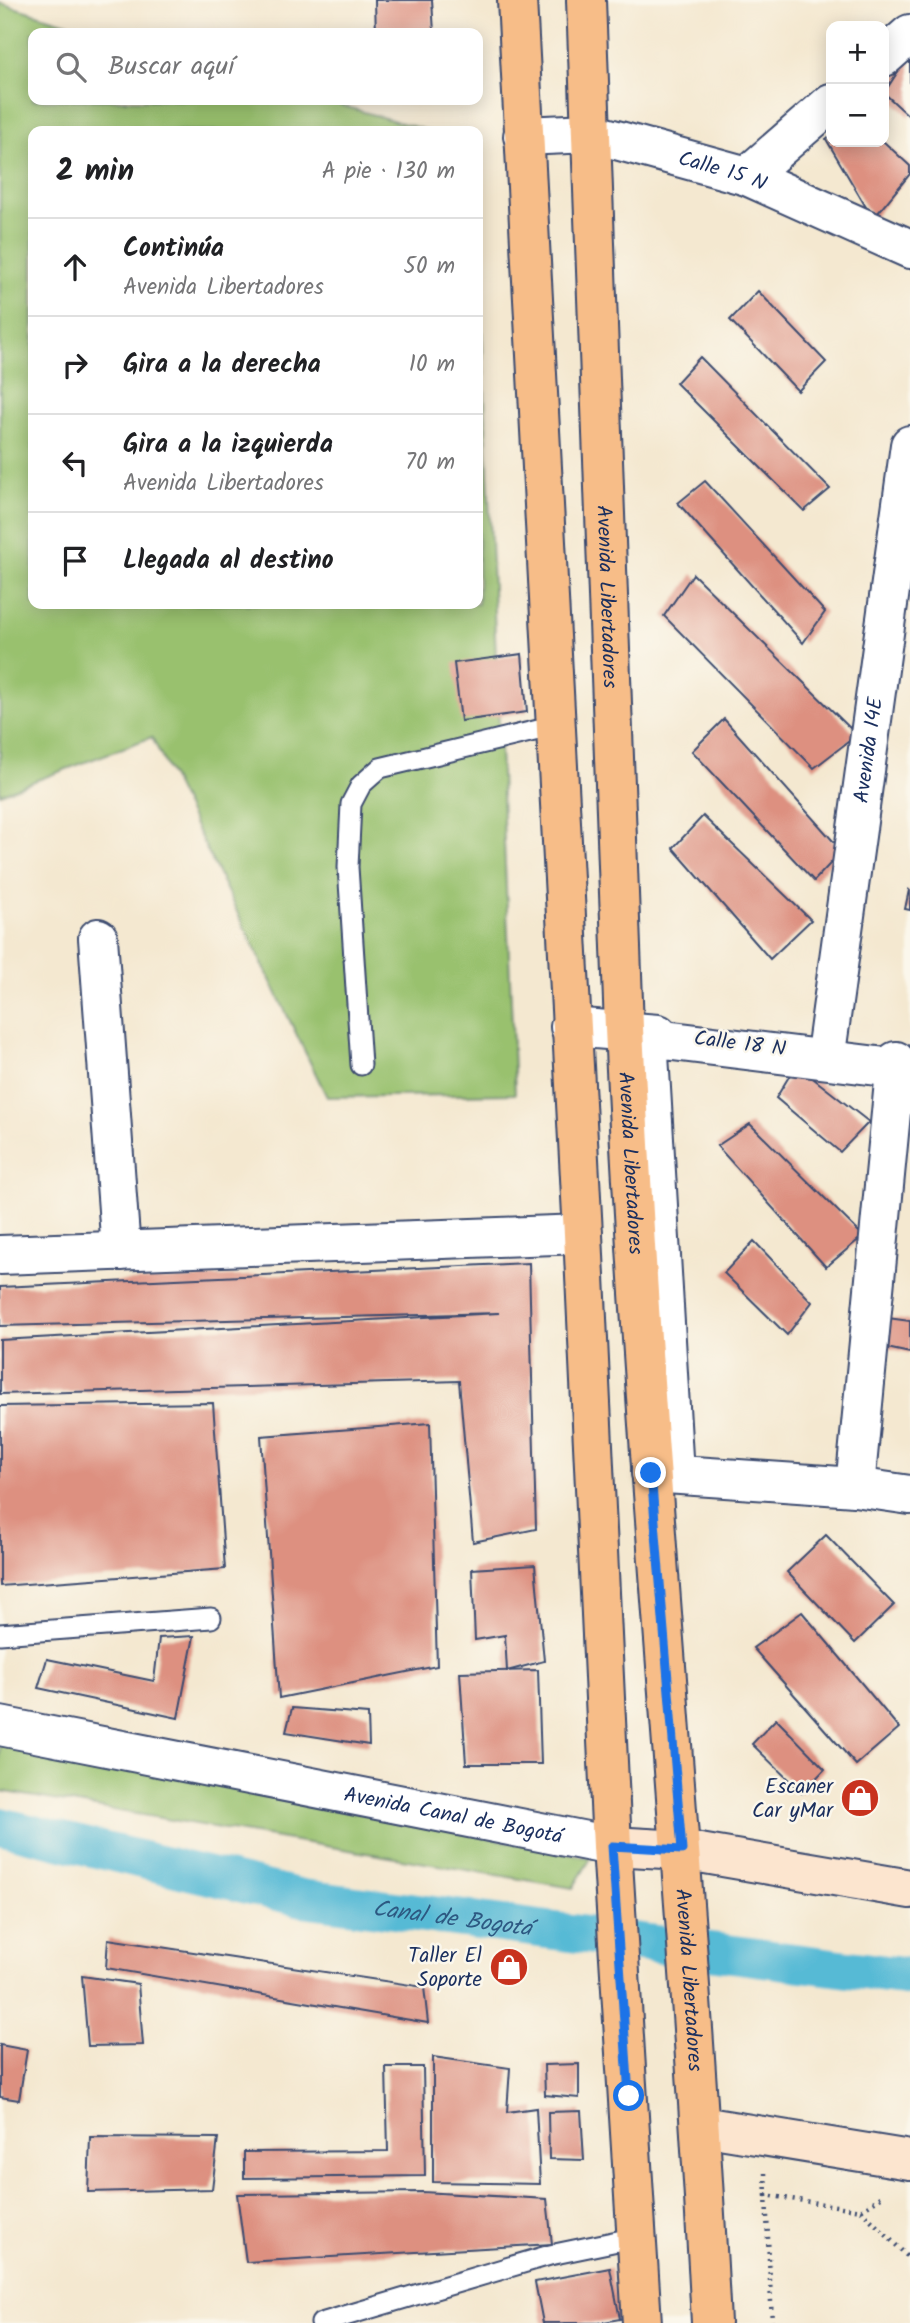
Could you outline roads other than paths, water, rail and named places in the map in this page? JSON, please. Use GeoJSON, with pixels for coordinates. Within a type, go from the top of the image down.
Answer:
{"type":"FeatureCollection","features":[{"type":"Feature","properties":{"kind":"main road"},"geometry":{"type":"LineString","coordinates":[[517,0],[583,1234],[613,1859],[642,2323]]}},
{"type":"Feature","properties":{"kind":"main road","name":"Avenida Libertadores"},"geometry":{"type":"LineString","coordinates":[[586,0],[625,1030],[662,1474],[681,1868],[700,2115],[711,2323]]}},
{"type":"Feature","properties":{"kind":"main road","name":"Avenida Canal de Bogotá"},"geometry":{"type":"LineString","coordinates":[[613,1859],[681,1868],[910,1889]]}},
{"type":"Feature","properties":{"kind":"main road"},"geometry":{"type":"LineString","coordinates":[[700,2115],[763,2136],[910,2160]]}},
{"type":"Feature","properties":{"kind":"street"},"geometry":{"type":"LineString","coordinates":[[889,53],[910,34]]}},
{"type":"Feature","properties":{"kind":"street"},"geometry":{"type":"LineString","coordinates":[[747,176],[826,107]]}},
{"type":"Feature","properties":{"kind":"street","name":"Calle 15 N"},"geometry":{"type":"LineString","coordinates":[[523,136],[592,133],[747,176],[910,249]]}},
{"type":"Feature","properties":{"kind":"street","name":"Avenida 14E"},"geometry":{"type":"LineString","coordinates":[[826,1053],[910,445]]}},
{"type":"Feature","properties":{"kind":"street"},"geometry":{"type":"LineString","coordinates":[[98,937],[121,1251]]}},
{"type":"Feature","properties":{"kind":"street","name":"Calle 18 N"},"geometry":{"type":"LineString","coordinates":[[570,1027],[625,1030],[826,1053],[903,1065]]}},
{"type":"Feature","properties":{"kind":"street"},"geometry":{"type":"LineString","coordinates":[[855,1487],[903,1065],[648,1038],[662,1474],[855,1487],[910,1495]]}},
{"type":"Feature","properties":{"kind":"street"},"geometry":{"type":"LineString","coordinates":[[0,1255],[583,1234]]}},
{"type":"Feature","properties":{"kind":"street","name":"Avenida Canal de Bogotá"},"geometry":{"type":"LineString","coordinates":[[0,1726],[613,1859]]}},
{"type":"Feature","properties":{"kind":"lane"},"geometry":{"type":"LineString","coordinates":[[361,1065],[348,867],[351,804],[361,785],[380,768],[555,726]]}},
{"type":"Feature","properties":{"kind":"lane"},"geometry":{"type":"LineString","coordinates":[[0,1634],[211,1618]]}},
{"type":"Feature","properties":{"kind":"lane"},"geometry":{"type":"LineString","coordinates":[[321,2323],[550,2255],[637,2237]]}},
{"type":"Feature","properties":{"kind":"waterway","name":"Canal de Bogotá"},"geometry":{"type":"LineString","coordinates":[[0,1826],[302,1898],[910,1977]]}},
{"type":"Feature","properties":{"kind":"place","name":"Escaner Car yMar"},"geometry":{"type":"Point","coordinates":[860,1798]}},
{"type":"Feature","properties":{"kind":"place","name":"Taller El Soporte"},"geometry":{"type":"Point","coordinates":[509,1967]}}]}
